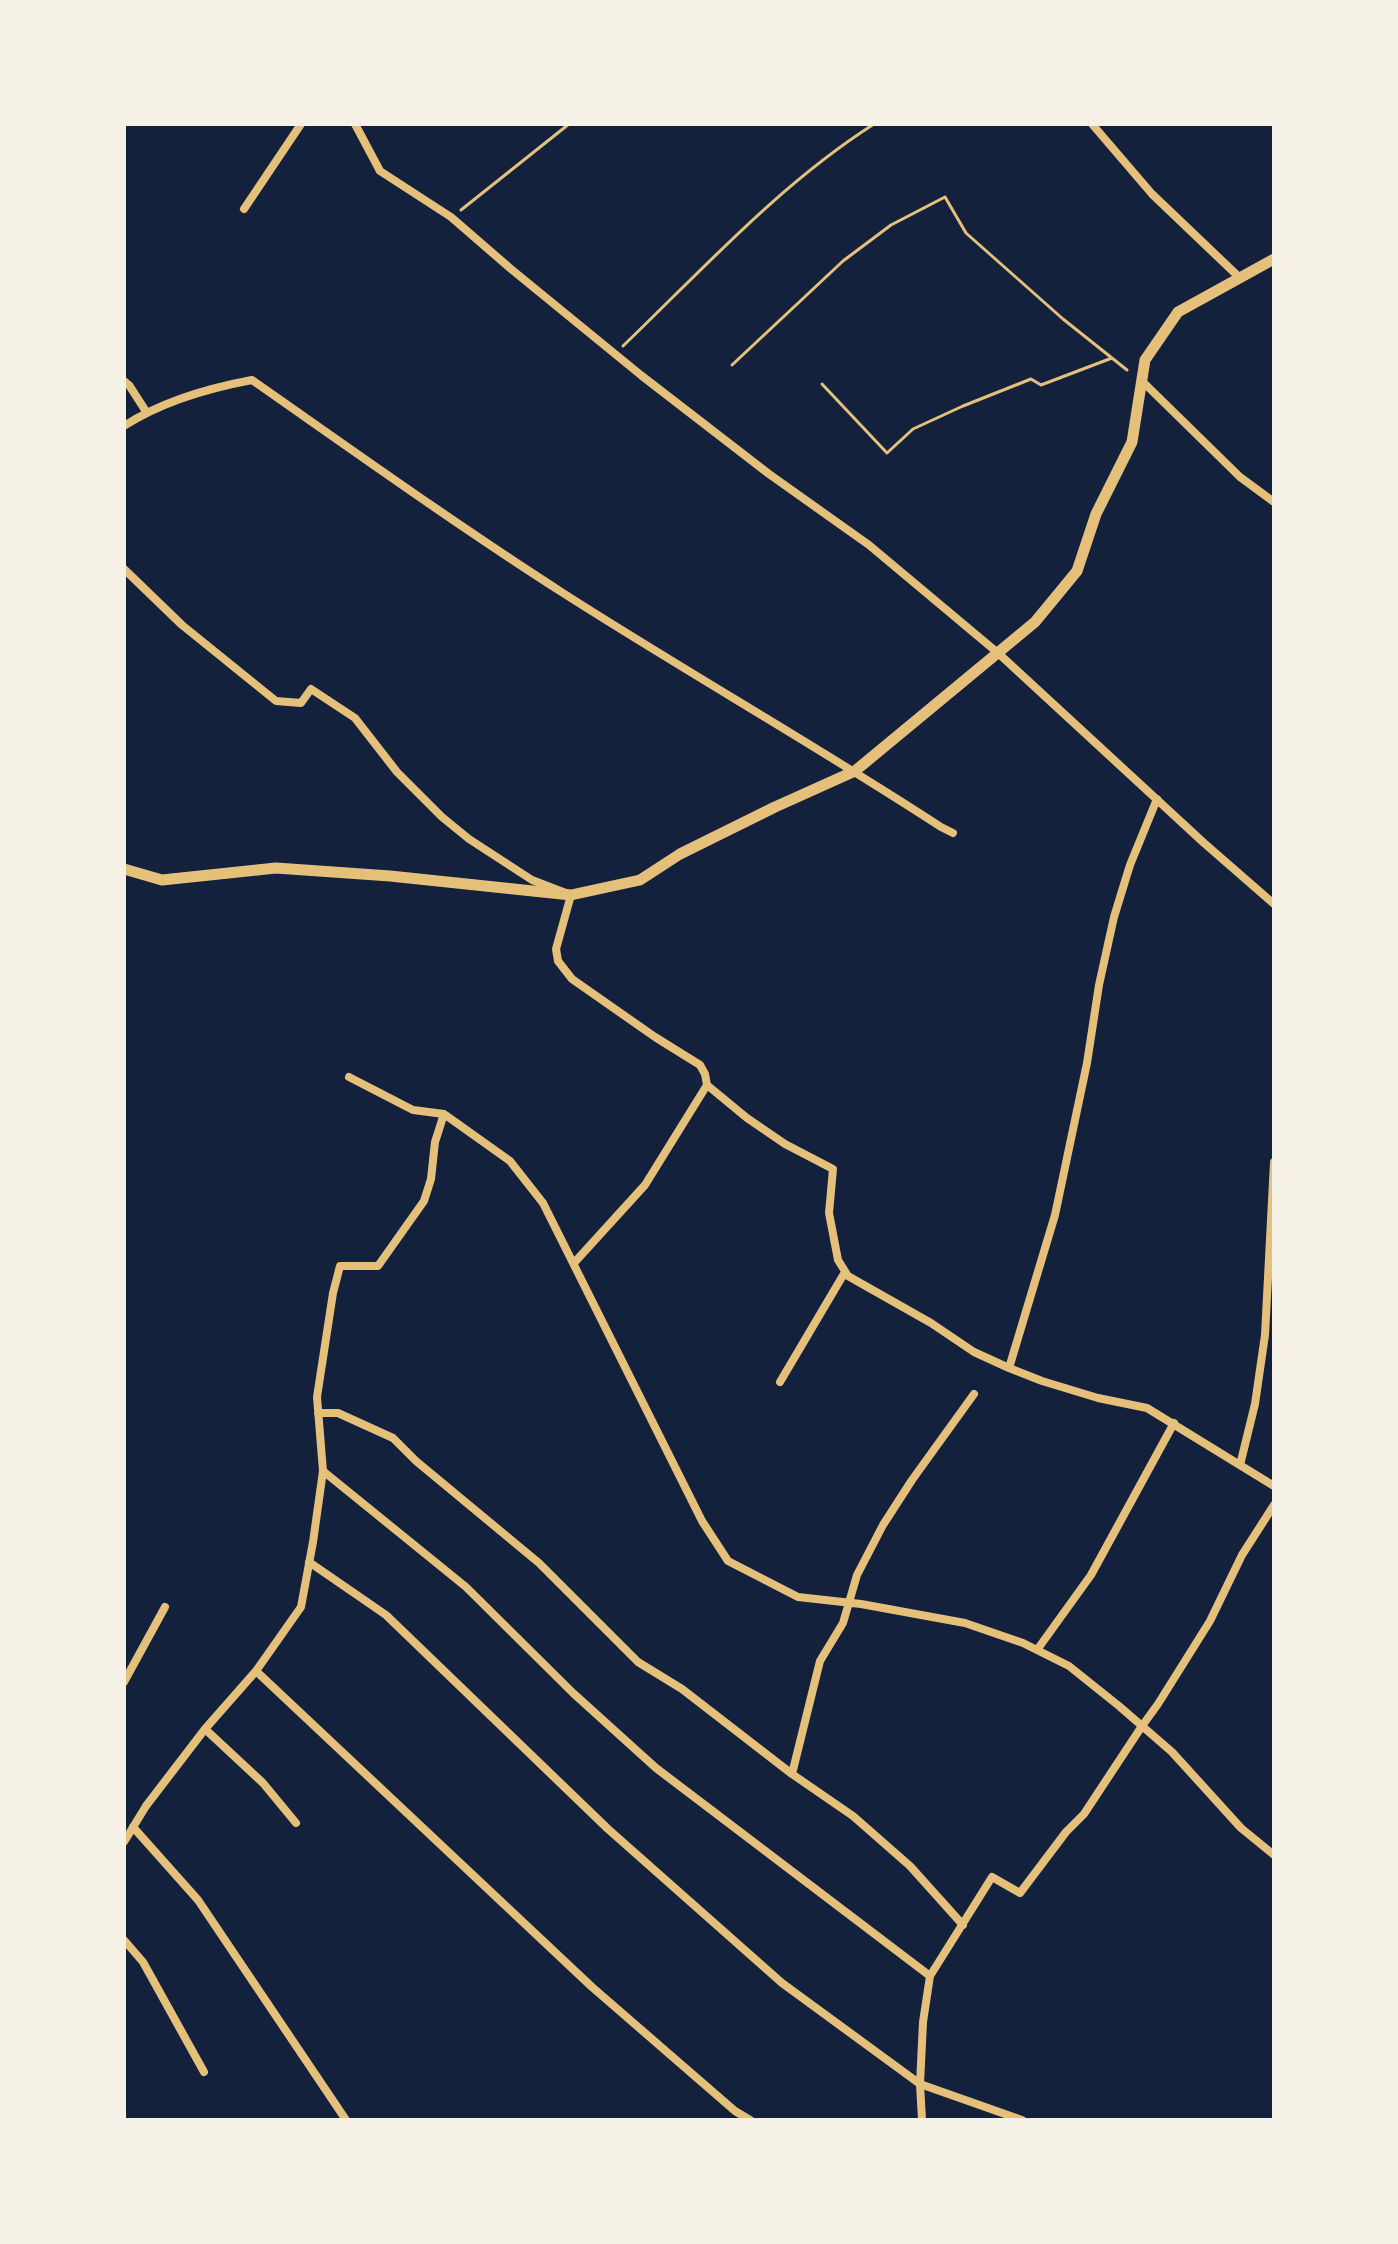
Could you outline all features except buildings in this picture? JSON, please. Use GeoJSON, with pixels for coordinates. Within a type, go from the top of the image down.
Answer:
{"type":"FeatureCollection","features":[{"type":"Feature","properties":{"kind":"street"},"geometry":{"type":"LineString","coordinates":[[244,209],[301,124]]}},
{"type":"Feature","properties":{"kind":"street"},"geometry":{"type":"LineString","coordinates":[[355,124],[380,171],[451,217],[615,354],[769,474],[869,545],[998,653],[1274,904]]}},
{"type":"Feature","properties":{"kind":"street"},"geometry":{"type":"LineString","coordinates":[[1092,124],[1152,194],[1240,278]]}},
{"type":"Feature","properties":{"kind":"street"},"geometry":{"type":"LineString","coordinates":[[124,869],[162,880],[276,868],[390,876],[571,895],[640,880],[680,854],[855,771],[1035,622],[1077,571],[1096,514],[1132,442],[1145,360],[1178,312],[1274,259]]}},
{"type":"Feature","properties":{"kind":"street"},"geometry":{"type":"LineString","coordinates":[[124,426],[147,413],[229,384],[252,380],[563,593],[953,833]]}},
{"type":"Feature","properties":{"kind":"street"},"geometry":{"type":"LineString","coordinates":[[124,381],[147,413]]}},
{"type":"Feature","properties":{"kind":"street"},"geometry":{"type":"LineString","coordinates":[[1143,382],[1240,477],[1274,502]]}},
{"type":"Feature","properties":{"kind":"street"},"geometry":{"type":"LineString","coordinates":[[124,569],[182,625],[276,701],[301,703],[311,689],[355,718],[397,772],[469,839],[532,880],[571,895]]}},
{"type":"Feature","properties":{"kind":"street"},"geometry":{"type":"LineString","coordinates":[[1009,1368],[1055,1215],[1114,917],[1130,865],[1157,799]]}},
{"type":"Feature","properties":{"kind":"street"},"geometry":{"type":"LineString","coordinates":[[571,895],[556,949],[558,961],[572,979],[700,1065],[707,1085],[747,1118],[785,1144],[833,1169],[829,1213],[838,1260],[848,1276],[931,1323],[974,1352],[1009,1368],[1098,1398],[1147,1408],[1274,1486]]}},
{"type":"Feature","properties":{"kind":"street"},"geometry":{"type":"LineString","coordinates":[[349,1077],[413,1110],[444,1114],[510,1161],[543,1203],[702,1521],[728,1561],[798,1597],[861,1604],[965,1623],[1037,1650],[1069,1666],[1172,1752],[1241,1828],[1274,1855]]}},
{"type":"Feature","properties":{"kind":"street"},"geometry":{"type":"LineString","coordinates":[[574,1263],[645,1185],[707,1085]]}},
{"type":"Feature","properties":{"kind":"street"},"geometry":{"type":"LineString","coordinates":[[124,1842],[146,1806],[205,1729],[256,1671],[301,1607],[323,1471],[317,1397],[340,1266],[378,1266],[424,1201],[431,1179],[435,1142],[444,1114]]}},
{"type":"Feature","properties":{"kind":"street"},"geometry":{"type":"LineString","coordinates":[[1240,1465],[1255,1404],[1265,1335],[1274,1162]]}},
{"type":"Feature","properties":{"kind":"street"},"geometry":{"type":"LineString","coordinates":[[780,1382],[845,1272]]}},
{"type":"Feature","properties":{"kind":"street"},"geometry":{"type":"LineString","coordinates":[[792,1774],[820,1661],[843,1623],[857,1575],[883,1525],[912,1480],[974,1394]]}},
{"type":"Feature","properties":{"kind":"street"},"geometry":{"type":"LineString","coordinates":[[318,1413],[338,1413],[393,1438],[416,1461],[539,1563],[638,1662],[682,1689],[792,1774],[853,1816],[910,1866],[963,1925]]}},
{"type":"Feature","properties":{"kind":"street"},"geometry":{"type":"LineString","coordinates":[[1037,1650],[1091,1575],[1174,1423]]}},
{"type":"Feature","properties":{"kind":"street"},"geometry":{"type":"LineString","coordinates":[[323,1471],[466,1587],[573,1693],[656,1768],[930,1976]]}},
{"type":"Feature","properties":{"kind":"street"},"geometry":{"type":"LineString","coordinates":[[922,2120],[923,2022],[930,1976],[992,1877],[1020,1893],[1066,1832],[1084,1814],[1210,1621],[1242,1555],[1274,1505]]}},
{"type":"Feature","properties":{"kind":"street"},"geometry":{"type":"LineString","coordinates":[[309,1562],[386,1615],[608,1829],[782,1983],[920,2084],[1022,2120]]}},
{"type":"Feature","properties":{"kind":"street"},"geometry":{"type":"LineString","coordinates":[[124,1682],[165,1607]]}},
{"type":"Feature","properties":{"kind":"street"},"geometry":{"type":"LineString","coordinates":[[256,1671],[592,1987],[735,2111],[750,2120]]}},
{"type":"Feature","properties":{"kind":"street"},"geometry":{"type":"LineString","coordinates":[[205,1729],[263,1783],[296,1823]]}},
{"type":"Feature","properties":{"kind":"street"},"geometry":{"type":"LineString","coordinates":[[133,1827],[198,1900],[346,2120]]}},
{"type":"Feature","properties":{"kind":"street"},"geometry":{"type":"LineString","coordinates":[[124,1940],[143,1962],[204,2072]]}},
{"type":"Feature","properties":{"kind":"path"},"geometry":{"type":"LineString","coordinates":[[451,217],[569,124]]}},
{"type":"Feature","properties":{"kind":"path"},"geometry":{"type":"LineString","coordinates":[[615,354],[767,207],[838,147],[874,124]]}},
{"type":"Feature","properties":{"kind":"path"},"geometry":{"type":"LineString","coordinates":[[732,365],[843,261],[891,225],[945,197],[966,233],[1063,319],[1143,382]]}},
{"type":"Feature","properties":{"kind":"path"},"geometry":{"type":"LineString","coordinates":[[822,384],[887,453],[913,429],[963,406],[1031,379],[1041,385],[1112,358]]}}]}
